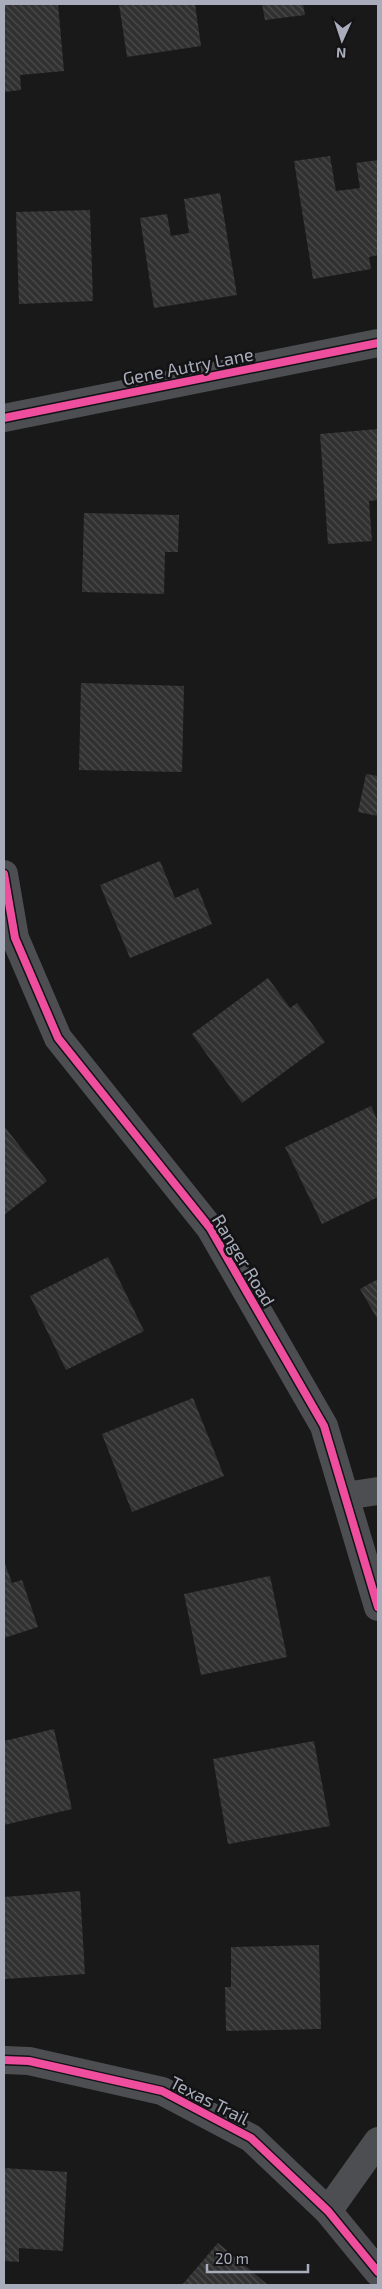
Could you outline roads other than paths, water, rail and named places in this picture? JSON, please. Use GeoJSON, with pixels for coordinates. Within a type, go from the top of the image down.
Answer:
{"type":"FeatureCollection","features":[{"type":"Feature","properties":{"kind":"street","name":"Gene Autry Lane"},"geometry":{"type":"LineString","coordinates":[[4,418],[378,343]]}},
{"type":"Feature","properties":{"kind":"street","name":"Ranger Road"},"geometry":{"type":"LineString","coordinates":[[4,874],[15,938],[58,1038],[210,1228],[324,1426],[378,1606]]}},
{"type":"Feature","properties":{"kind":"street"},"geometry":{"type":"LineString","coordinates":[[345,1496],[378,1491]]}},
{"type":"Feature","properties":{"kind":"street","name":"Texas Trail"},"geometry":{"type":"LineString","coordinates":[[4,2060],[29,2061],[162,2091],[251,2138],[328,2211],[378,2272]]}},
{"type":"Feature","properties":{"kind":"street"},"geometry":{"type":"LineString","coordinates":[[328,2211],[378,2141]]}}]}
